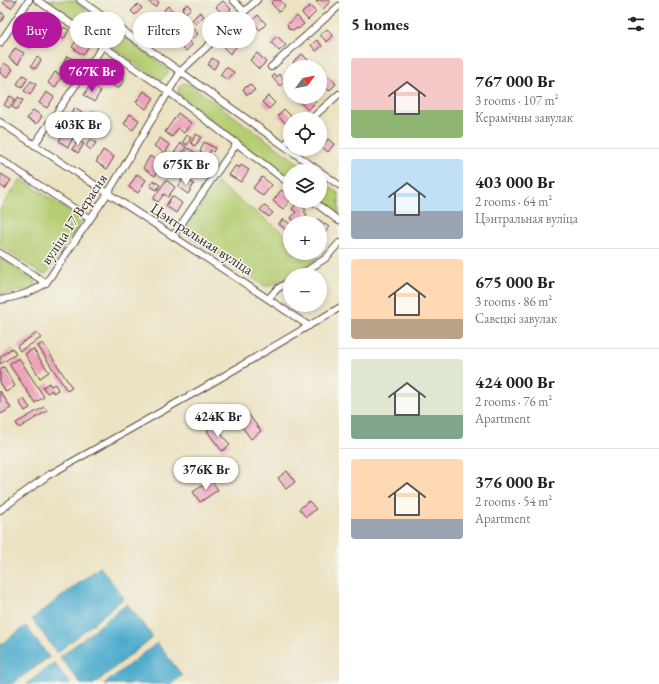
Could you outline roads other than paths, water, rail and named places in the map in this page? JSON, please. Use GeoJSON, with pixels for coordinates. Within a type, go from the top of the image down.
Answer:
{"type":"FeatureCollection","features":[{"type":"Feature","properties":{"kind":"street"},"geometry":{"type":"LineString","coordinates":[[0,43],[29,0]]}},
{"type":"Feature","properties":{"kind":"street"},"geometry":{"type":"LineString","coordinates":[[37,0],[70,23]]}},
{"type":"Feature","properties":{"kind":"street"},"geometry":{"type":"LineString","coordinates":[[80,0],[283,144]]}},
{"type":"Feature","properties":{"kind":"street"},"geometry":{"type":"LineString","coordinates":[[233,0],[244,11]]}},
{"type":"Feature","properties":{"kind":"street","name":"вуліца 17 Верасня"},"geometry":{"type":"LineString","coordinates":[[0,300],[19,296],[39,288],[46,283],[108,193],[181,71],[257,0]]}},
{"type":"Feature","properties":{"kind":"street"},"geometry":{"type":"LineString","coordinates":[[271,67],[339,6]]}},
{"type":"Feature","properties":{"kind":"street"},"geometry":{"type":"LineString","coordinates":[[34,145],[102,48]]}},
{"type":"Feature","properties":{"kind":"street"},"geometry":{"type":"LineString","coordinates":[[106,48],[169,92],[283,179]]}},
{"type":"Feature","properties":{"kind":"street"},"geometry":{"type":"LineString","coordinates":[[319,112],[339,94]]}},
{"type":"Feature","properties":{"kind":"street","name":"Цэнтральная вуліца"},"geometry":{"type":"LineString","coordinates":[[0,122],[310,326]]}},
{"type":"Feature","properties":{"kind":"street"},"geometry":{"type":"LineString","coordinates":[[173,236],[237,144]]}},
{"type":"Feature","properties":{"kind":"street"},"geometry":{"type":"LineString","coordinates":[[299,156],[339,185]]}},
{"type":"Feature","properties":{"kind":"street"},"geometry":{"type":"LineString","coordinates":[[0,159],[90,219]]}},
{"type":"Feature","properties":{"kind":"street"},"geometry":{"type":"LineString","coordinates":[[322,208],[339,221]]}},
{"type":"Feature","properties":{"kind":"street"},"geometry":{"type":"LineString","coordinates":[[311,268],[326,258],[339,242]]}},
{"type":"Feature","properties":{"kind":"street"},"geometry":{"type":"LineString","coordinates":[[0,253],[46,283]]}},
{"type":"Feature","properties":{"kind":"street"},"geometry":{"type":"LineString","coordinates":[[269,298],[277,289],[283,285]]}},
{"type":"Feature","properties":{"kind":"street"},"geometry":{"type":"LineString","coordinates":[[0,510],[47,476],[339,308]]}},
{"type":"Feature","properties":{"kind":"water"},"geometry":{"type":"Polygon","coordinates":[[[100,567],[124,598],[57,653],[32,619],[100,567]]]}},
{"type":"Feature","properties":{"kind":"water"},"geometry":{"type":"Polygon","coordinates":[[[127,604],[153,637],[94,684],[81,684],[60,657],[127,604]]]}},
{"type":"Feature","properties":{"kind":"water"},"geometry":{"type":"Polygon","coordinates":[[[26,626],[49,657],[12,684],[0,684],[0,645],[26,626]]]}},
{"type":"Feature","properties":{"kind":"water"},"geometry":{"type":"Polygon","coordinates":[[[157,643],[182,675],[171,684],[104,684],[157,643]]]}},
{"type":"Feature","properties":{"kind":"water"},"geometry":{"type":"Polygon","coordinates":[[[54,663],[70,684],[26,684],[54,663]]]}}]}
